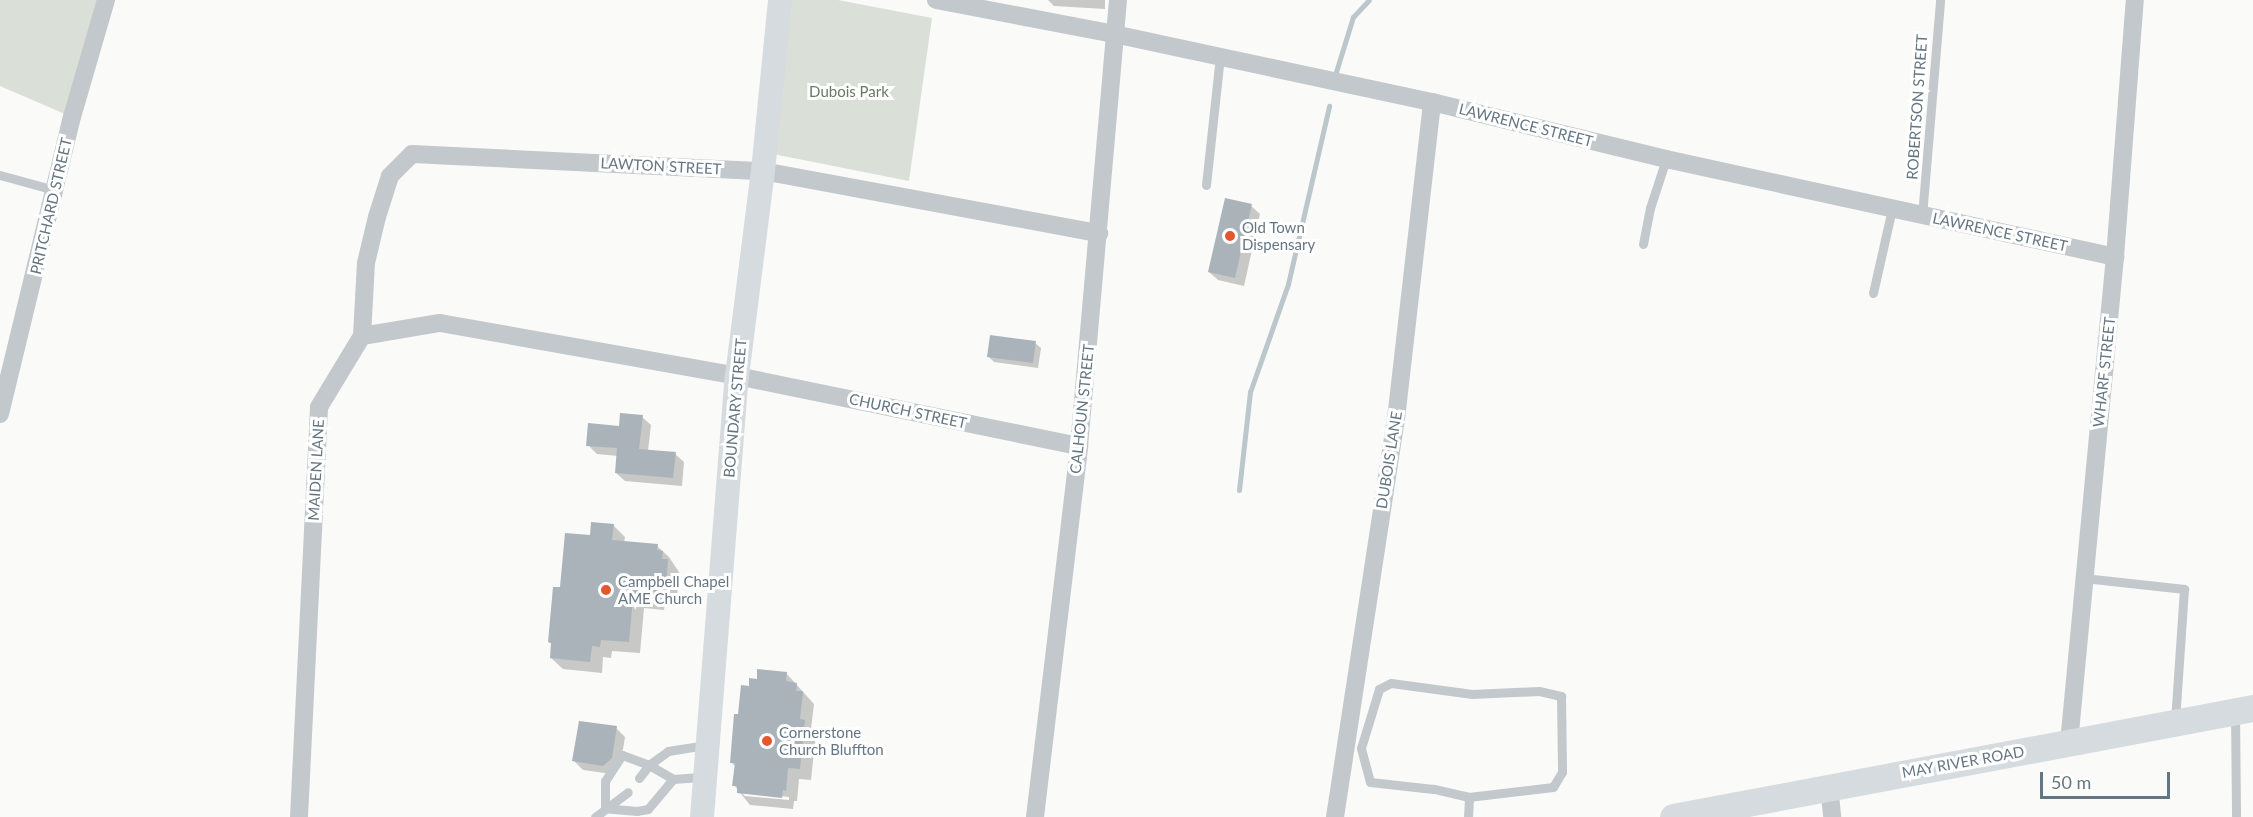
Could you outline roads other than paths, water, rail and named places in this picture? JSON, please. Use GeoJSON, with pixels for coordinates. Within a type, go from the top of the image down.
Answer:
{"type":"FeatureCollection","features":[{"type":"Feature","properties":{"kind":"main road","name":"MAY RIVER ROAD"},"geometry":{"type":"LineString","coordinates":[[1673,817],[2244,709]]}},
{"type":"Feature","properties":{"kind":"street","name":"PRITCHARD STREET"},"geometry":{"type":"LineString","coordinates":[[0,414],[72,117],[106,0]]}},
{"type":"Feature","properties":{"kind":"street","name":"BOUNDARY STREET"},"geometry":{"type":"LineString","coordinates":[[702,817],[737,376],[763,171],[780,0]]}},
{"type":"Feature","properties":{"kind":"street","name":"LAWRENCE STREET"},"geometry":{"type":"LineString","coordinates":[[936,0],[1114,34],[1432,102],[1666,159],[2115,257]]}},
{"type":"Feature","properties":{"kind":"street","name":"CALHOUN STREET"},"geometry":{"type":"LineString","coordinates":[[1035,817],[1079,446],[1118,0]]}},
{"type":"Feature","properties":{"kind":"street","name":"WHARF STREET"},"geometry":{"type":"LineString","coordinates":[[2069,743],[2115,257],[2135,0]]}},
{"type":"Feature","properties":{"kind":"street","name":"DUBOIS LANE"},"geometry":{"type":"LineString","coordinates":[[1335,817],[1396,419],[1432,102]]}},
{"type":"Feature","properties":{"kind":"street","name":"LAWTON STREET"},"geometry":{"type":"LineString","coordinates":[[362,336],[366,263],[377,217],[390,176],[412,154],[763,171],[1099,233]]}},
{"type":"Feature","properties":{"kind":"street"},"geometry":{"type":"LineString","coordinates":[[362,336],[440,324],[737,376]]}},
{"type":"Feature","properties":{"kind":"street","name":"MAIDEN LANE"},"geometry":{"type":"LineString","coordinates":[[299,817],[319,407],[362,336]]}},
{"type":"Feature","properties":{"kind":"street","name":"CHURCH STREET"},"geometry":{"type":"LineString","coordinates":[[737,376],[1079,446]]}},
{"type":"Feature","properties":{"kind":"street"},"geometry":{"type":"LineString","coordinates":[[1829,786],[1832,817]]}},
{"type":"Feature","properties":{"kind":"lane","name":"ROBERTSON STREET"},"geometry":{"type":"LineString","coordinates":[[1922,216],[1929,161],[1940,0]]}},
{"type":"Feature","properties":{"kind":"lane"},"geometry":{"type":"LineString","coordinates":[[1206,185],[1220,57]]}},
{"type":"Feature","properties":{"kind":"lane"},"geometry":{"type":"LineString","coordinates":[[1643,244],[1650,208],[1666,159]]}},
{"type":"Feature","properties":{"kind":"lane"},"geometry":{"type":"LineString","coordinates":[[0,175],[55,190]]}},
{"type":"Feature","properties":{"kind":"lane"},"geometry":{"type":"LineString","coordinates":[[1873,293],[1892,209]]}},
{"type":"Feature","properties":{"kind":"lane"},"geometry":{"type":"LineString","coordinates":[[2084,578],[2184,589],[2175,722]]}},
{"type":"Feature","properties":{"kind":"lane"},"geometry":{"type":"LineString","coordinates":[[1391,683],[1472,694],[1539,691],[1561,696],[1562,772],[1552,787],[1469,797],[1433,789],[1370,782],[1361,748],[1379,689],[1391,683]]}},
{"type":"Feature","properties":{"kind":"lane"},"geometry":{"type":"LineString","coordinates":[[2236,817],[2244,709]]}},
{"type":"Feature","properties":{"kind":"lane"},"geometry":{"type":"LineString","coordinates":[[639,778],[649,765],[668,751],[707,745]]}},
{"type":"Feature","properties":{"kind":"lane"},"geometry":{"type":"LineString","coordinates":[[605,808],[604,781],[622,755],[649,765],[673,779],[705,777]]}},
{"type":"Feature","properties":{"kind":"lane"},"geometry":{"type":"LineString","coordinates":[[605,808],[638,811],[648,809],[673,779]]}},
{"type":"Feature","properties":{"kind":"lane"},"geometry":{"type":"LineString","coordinates":[[596,817],[628,792]]}},
{"type":"Feature","properties":{"kind":"lane"},"geometry":{"type":"LineString","coordinates":[[1468,817],[1469,797]]}},
{"type":"Feature","properties":{"kind":"waterway"},"geometry":{"type":"LineString","coordinates":[[1335,75],[1353,17],[1369,0]]}},
{"type":"Feature","properties":{"kind":"waterway"},"geometry":{"type":"LineString","coordinates":[[1239,490],[1250,392],[1288,284],[1329,106]]}},
{"type":"Feature","properties":{"kind":"place","name":"Old Town Dispensary"},"geometry":{"type":"Point","coordinates":[1230,236]}},
{"type":"Feature","properties":{"kind":"place","name":"Campbell Chapel AME Church"},"geometry":{"type":"Point","coordinates":[606,590]}},
{"type":"Feature","properties":{"kind":"place","name":"Cornerstone Church Bluffton"},"geometry":{"type":"Point","coordinates":[767,741]}},
{"type":"Feature","properties":{"kind":"park label","name":"Dubois Park"},"geometry":{"type":"Point","coordinates":[849,92]}}]}
